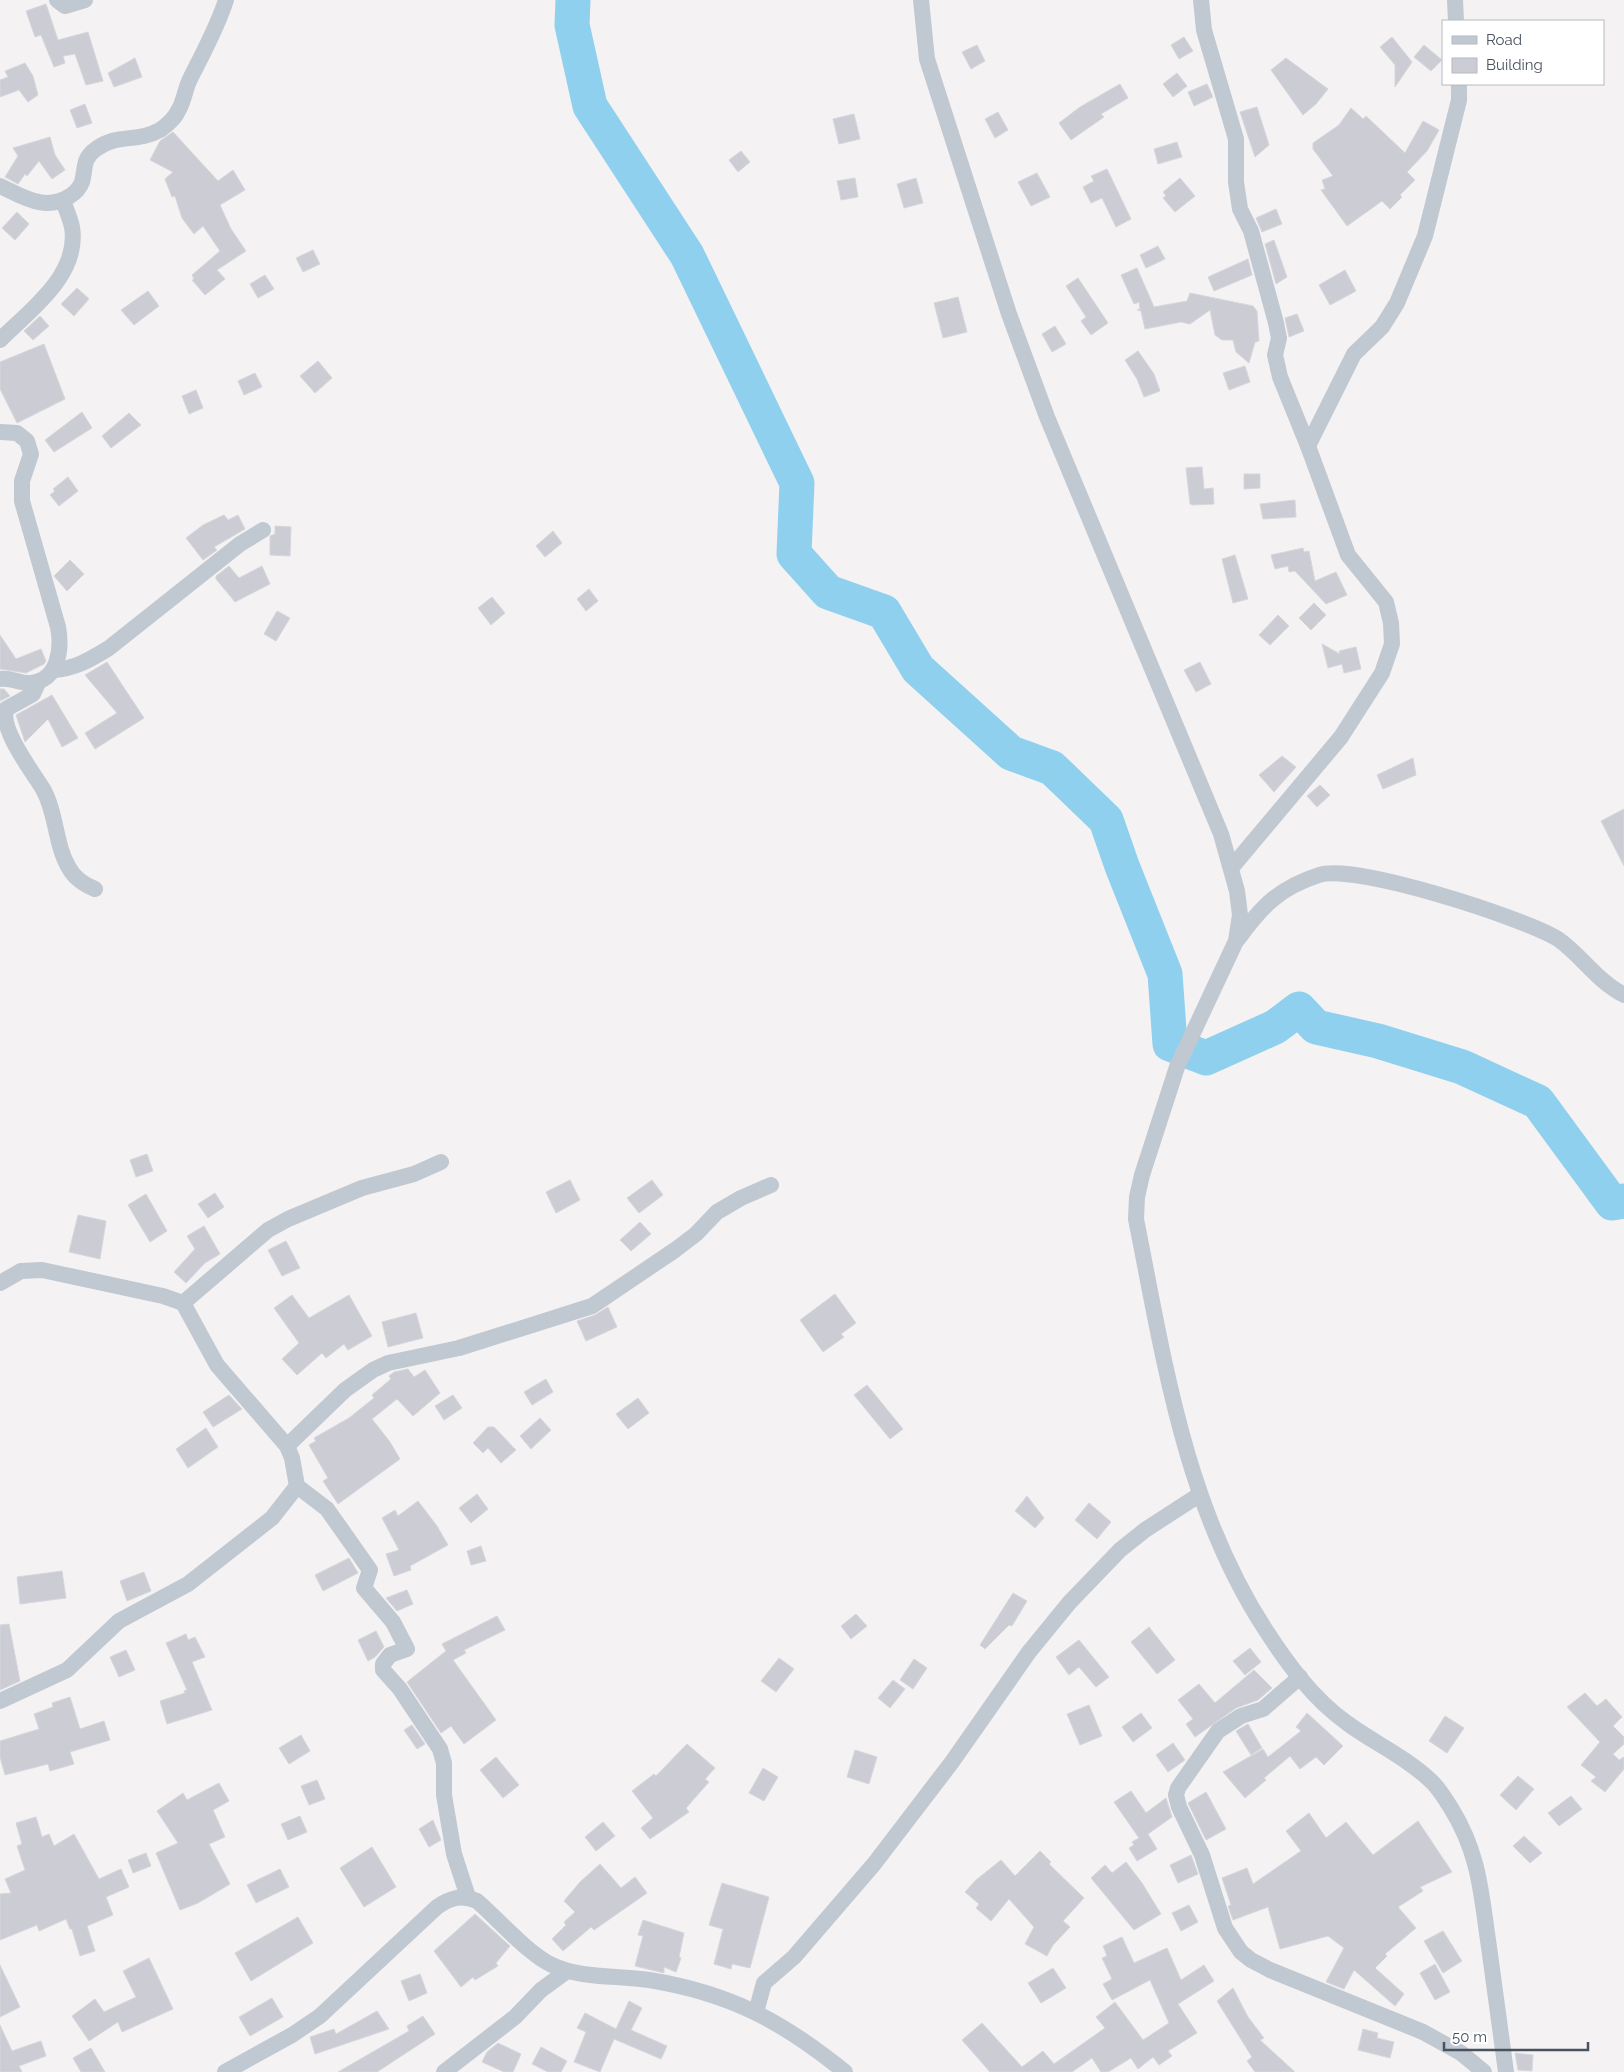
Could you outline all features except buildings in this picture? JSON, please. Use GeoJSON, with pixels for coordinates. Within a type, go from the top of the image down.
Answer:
{"type":"FeatureCollection","features":[{"type":"Feature","properties":{"kind":"street"},"geometry":{"type":"LineString","coordinates":[[57,0],[65,6],[85,0]]}},
{"type":"Feature","properties":{"kind":"street"},"geometry":{"type":"LineString","coordinates":[[0,186],[37,202],[50,205],[63,201],[74,194],[82,183],[83,166],[88,155],[104,143],[122,138],[138,139],[161,129],[179,111],[189,81],[218,26],[226,0]]}},
{"type":"Feature","properties":{"kind":"street"},"geometry":{"type":"LineString","coordinates":[[921,0],[927,58],[1009,314],[1047,418],[1195,770],[1232,866],[1240,915],[1236,941]]}},
{"type":"Feature","properties":{"kind":"street"},"geometry":{"type":"LineString","coordinates":[[1201,0],[1204,30],[1236,139],[1236,182],[1240,209],[1251,231],[1276,323],[1279,338],[1275,355],[1280,377],[1308,446],[1348,555],[1386,602],[1391,623],[1392,644],[1382,673],[1341,737],[1232,866]]}},
{"type":"Feature","properties":{"kind":"street"},"geometry":{"type":"LineString","coordinates":[[1455,0],[1456,20]]}},
{"type":"Feature","properties":{"kind":"street"},"geometry":{"type":"LineString","coordinates":[[1308,446],[1354,354],[1382,327],[1398,304],[1425,236],[1459,100],[1459,85]]}},
{"type":"Feature","properties":{"kind":"street"},"geometry":{"type":"LineString","coordinates":[[0,340],[62,275],[72,250],[72,227],[63,201]]}},
{"type":"Feature","properties":{"kind":"street"},"geometry":{"type":"LineString","coordinates":[[0,432],[17,433],[27,441],[31,454],[22,482],[22,501],[60,637],[58,660],[53,670],[39,680],[31,683],[6,678],[0,679]]}},
{"type":"Feature","properties":{"kind":"street"},"geometry":{"type":"LineString","coordinates":[[53,670],[71,668],[109,648],[240,544],[263,530]]}},
{"type":"Feature","properties":{"kind":"street"},"geometry":{"type":"LineString","coordinates":[[39,680],[33,694],[6,708],[4,718],[7,732],[48,800],[69,869],[84,884],[95,889]]}},
{"type":"Feature","properties":{"kind":"street"},"geometry":{"type":"LineString","coordinates":[[1506,2072],[1478,1868],[1463,1827],[1433,1783],[1418,1770],[1335,1714],[1300,1677],[1250,1605],[1199,1495],[1189,1464],[1164,1358],[1136,1219],[1137,1196],[1177,1067],[1236,941],[1268,901],[1291,887],[1321,874],[1347,874],[1442,895],[1521,922],[1557,939],[1577,955],[1593,974],[1624,995]]}},
{"type":"Feature","properties":{"kind":"street"},"geometry":{"type":"LineString","coordinates":[[183,1303],[268,1230],[369,1186],[414,1174],[441,1162]]}},
{"type":"Feature","properties":{"kind":"street"},"geometry":{"type":"LineString","coordinates":[[286,1446],[345,1390],[373,1370],[388,1363],[459,1348],[512,1329],[592,1306],[675,1250],[696,1234],[717,1212],[741,1198],[772,1185]]}},
{"type":"Feature","properties":{"kind":"street"},"geometry":{"type":"LineString","coordinates":[[0,1283],[22,1271],[42,1270],[163,1296],[183,1303],[203,1343],[218,1364],[286,1446],[292,1458],[297,1486],[327,1509],[370,1570],[364,1588],[392,1622],[407,1649],[390,1655],[383,1664],[383,1670],[400,1689],[440,1749],[444,1763],[444,1795],[454,1854],[468,1897]]}},
{"type":"Feature","properties":{"kind":"street"},"geometry":{"type":"LineString","coordinates":[[0,1700],[67,1670],[119,1622],[188,1584],[272,1518],[297,1486]]}},
{"type":"Feature","properties":{"kind":"street"},"geometry":{"type":"LineString","coordinates":[[756,2012],[764,1983],[794,1957],[880,1857],[952,1762],[1029,1652],[1069,1603],[1120,1550],[1145,1530],[1199,1495]]}},
{"type":"Feature","properties":{"kind":"street"},"geometry":{"type":"LineString","coordinates":[[1300,1677],[1263,1709],[1241,1716],[1218,1731],[1178,1788],[1177,1801],[1202,1854],[1225,1928],[1232,1940],[1251,1960],[1270,1970],[1423,2032],[1461,2053],[1484,2072]]}},
{"type":"Feature","properties":{"kind":"street"},"geometry":{"type":"LineString","coordinates":[[225,2072],[292,2035],[320,2016],[437,1907],[446,1901],[468,1897],[477,1901],[538,1956],[551,1965],[567,1971],[649,1980],[704,1991],[756,2012],[793,2033],[845,2072]]}},
{"type":"Feature","properties":{"kind":"street"},"geometry":{"type":"LineString","coordinates":[[444,2072],[515,2017],[541,1990],[567,1971]]}},
{"type":"Feature","properties":{"kind":"waterway"},"geometry":{"type":"LineString","coordinates":[[573,0],[572,25],[590,106],[687,255],[797,483],[794,554],[828,592],[884,612],[918,669],[1011,753],[1052,768],[1106,820],[1122,866],[1165,974],[1170,1044],[1206,1058],[1275,1027],[1299,1009],[1316,1027],[1378,1041],[1462,1067],[1538,1102],[1612,1203],[1624,1201]]}}]}
